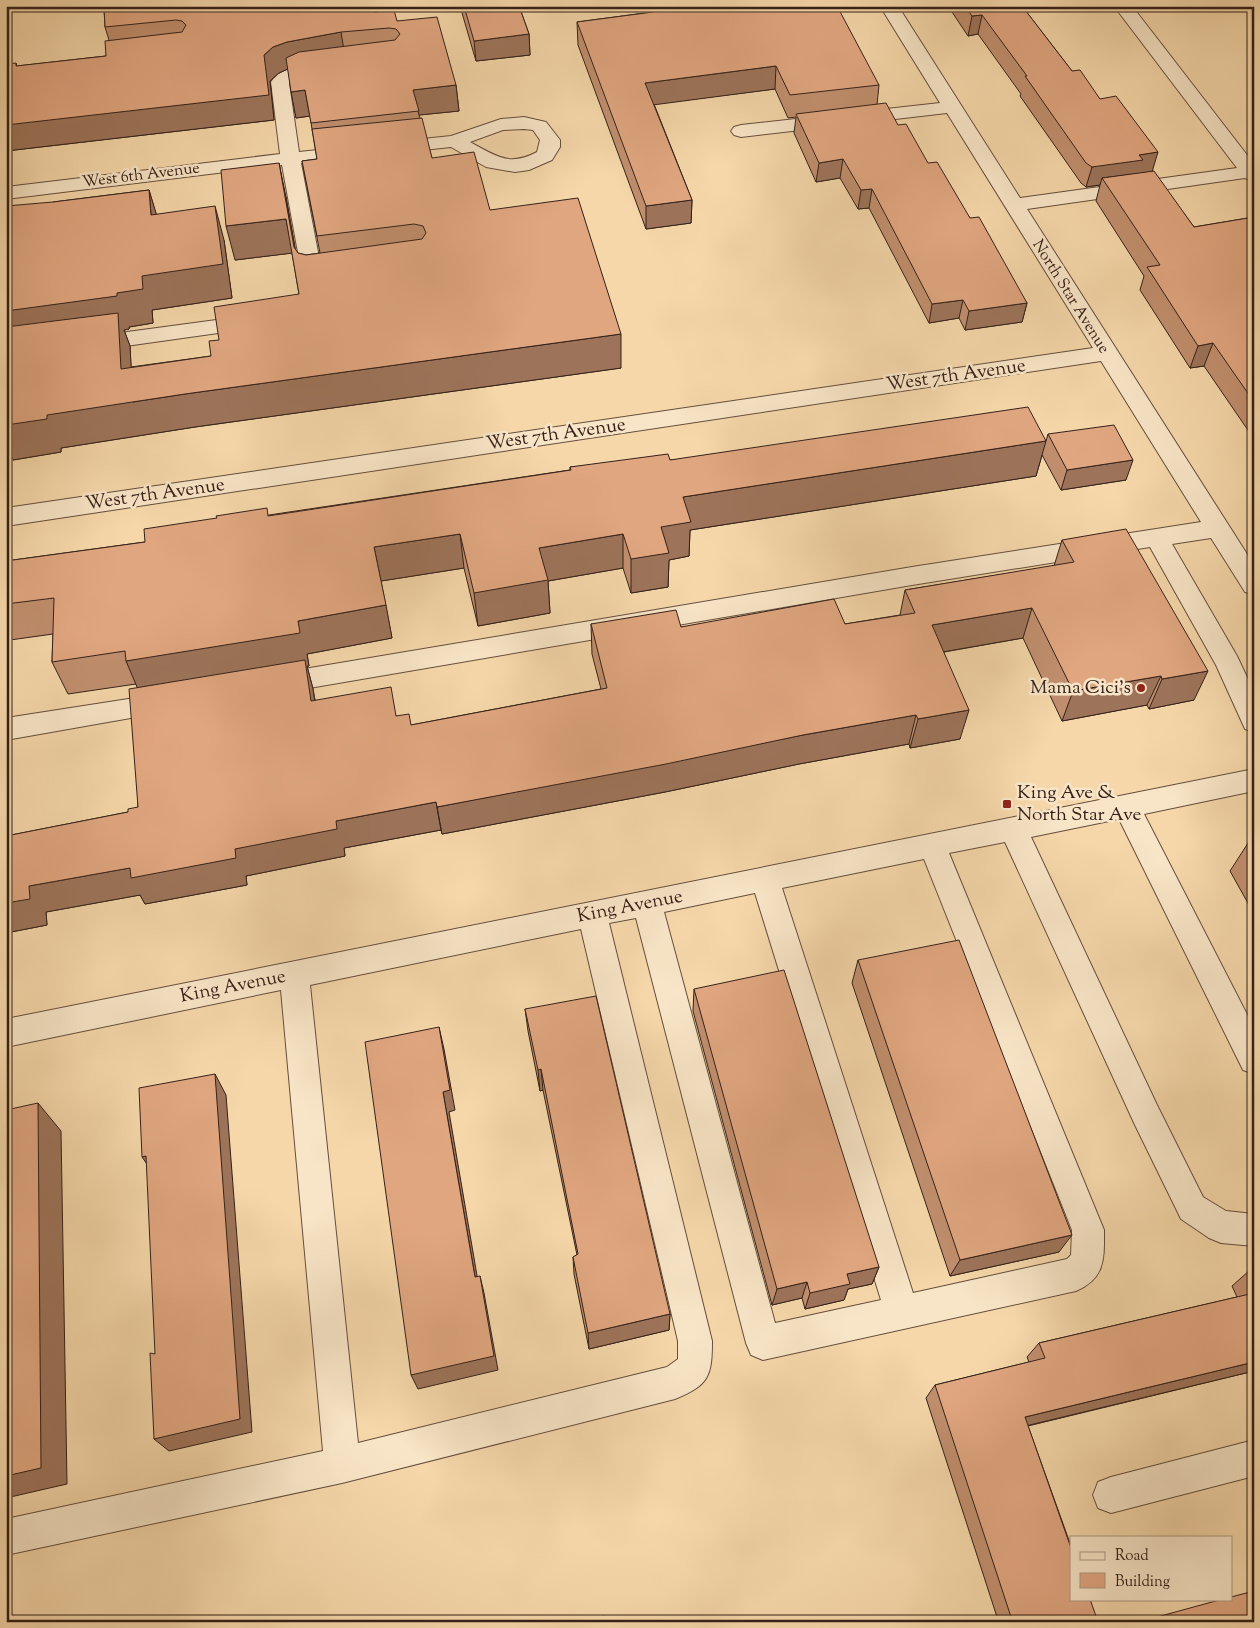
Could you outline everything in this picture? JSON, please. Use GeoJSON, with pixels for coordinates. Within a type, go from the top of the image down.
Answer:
{"type":"FeatureCollection","features":[{"type":"Feature","properties":{"kind":"street","name":"North Star Avenue"},"geometry":{"type":"LineString","coordinates":[[889,6],[1217,528],[1251,576]]}},
{"type":"Feature","properties":{"kind":"street"},"geometry":{"type":"LineString","coordinates":[[1123,6],[1252,173]]}},
{"type":"Feature","properties":{"kind":"street"},"geometry":{"type":"LineString","coordinates":[[342,276],[313,280],[283,159],[280,82],[287,76],[300,71],[346,66]]}},
{"type":"Feature","properties":{"kind":"street"},"geometry":{"type":"LineString","coordinates":[[741,132],[952,107]]}},
{"type":"Feature","properties":{"kind":"street","name":"West 6th Avenue"},"geometry":{"type":"LineString","coordinates":[[6,193],[283,159],[454,141]]}},
{"type":"Feature","properties":{"kind":"street"},"geometry":{"type":"LineString","coordinates":[[1013,205],[1252,173]]}},
{"type":"Feature","properties":{"kind":"street"},"geometry":{"type":"LineString","coordinates":[[73,346],[246,323]]}},
{"type":"Feature","properties":{"kind":"street","name":"West 7th Avenue"},"geometry":{"type":"LineString","coordinates":[[6,517],[1106,353]]}},
{"type":"Feature","properties":{"kind":"street"},"geometry":{"type":"LineString","coordinates":[[250,688],[912,576],[1217,528]]}},
{"type":"Feature","properties":{"kind":"street"},"geometry":{"type":"LineString","coordinates":[[1156,537],[1228,662],[1247,689],[1254,722]]}},
{"type":"Feature","properties":{"kind":"street"},"geometry":{"type":"LineString","coordinates":[[6,729],[194,698]]}},
{"type":"Feature","properties":{"kind":"street","name":"King Avenue"},"geometry":{"type":"LineString","coordinates":[[6,1033],[1254,780]]}},
{"type":"Feature","properties":{"kind":"street"},"geometry":{"type":"LineString","coordinates":[[1126,806],[1254,1060]]}},
{"type":"Feature","properties":{"kind":"street"},"geometry":{"type":"LineString","coordinates":[[1013,829],[1146,1115],[1192,1208],[1221,1227],[1254,1230]]}},
{"type":"Feature","properties":{"kind":"street"},"geometry":{"type":"LineString","coordinates":[[647,904],[763,1343],[1076,1274],[1087,1262],[1088,1230],[932,846]]}},
{"type":"Feature","properties":{"kind":"street"},"geometry":{"type":"LineString","coordinates":[[764,880],[902,1312]]}},
{"type":"Feature","properties":{"kind":"street"},"geometry":{"type":"LineString","coordinates":[[6,1537],[342,1465],[675,1382],[695,1367],[695,1340],[592,914]]}},
{"type":"Feature","properties":{"kind":"street"},"geometry":{"type":"LineString","coordinates":[[294,975],[342,1465]]}},
{"type":"Feature","properties":{"kind":"street"},"geometry":{"type":"LineString","coordinates":[[1111,1495],[1254,1458]]}},
{"type":"Feature","properties":{"kind":"building"},"geometry":{"type":"Polygon","coordinates":[[[125,6],[373,6],[375,12],[394,10],[397,21],[437,17],[456,85],[413,90],[419,111],[311,123],[305,90],[291,92],[286,58],[299,52],[395,40],[400,34],[396,29],[389,28],[341,32],[287,42],[273,47],[264,55],[269,95],[6,125],[6,64],[16,63],[16,66],[106,56],[105,41],[182,32],[186,25],[182,21],[176,20],[105,27],[104,8],[125,6]]]}},
{"type":"Feature","properties":{"kind":"building"},"geometry":{"type":"Polygon","coordinates":[[[464,6],[519,6],[529,34],[474,41],[464,6]]]}},
{"type":"Feature","properties":{"kind":"building"},"geometry":{"type":"Polygon","coordinates":[[[685,6],[837,6],[879,85],[790,95],[776,66],[645,83],[692,200],[646,206],[577,22],[685,6]]]}},
{"type":"Feature","properties":{"kind":"building"},"geometry":{"type":"Polygon","coordinates":[[[965,6],[1022,6],[1072,71],[1080,70],[1100,99],[1116,96],[1158,152],[1139,155],[1143,160],[1092,167],[1086,163],[1025,76],[1027,76],[982,15],[972,16],[965,6]]]}},
{"type":"Feature","properties":{"kind":"building"},"geometry":{"type":"Polygon","coordinates":[[[886,103],[898,125],[906,124],[928,163],[937,162],[970,218],[979,217],[1027,303],[969,311],[963,300],[932,304],[872,189],[861,190],[843,159],[819,163],[796,114],[886,103]]]}},
{"type":"Feature","properties":{"kind":"building"},"geometry":{"type":"Polygon","coordinates":[[[422,118],[432,158],[474,152],[490,210],[578,198],[621,334],[185,394],[47,415],[47,419],[6,425],[6,327],[118,313],[121,369],[211,356],[209,341],[219,340],[214,307],[299,294],[286,219],[226,226],[221,170],[279,163],[294,247],[298,253],[306,255],[422,239],[426,233],[423,226],[414,224],[317,236],[302,161],[317,159],[312,129],[422,118]]]}},
{"type":"Feature","properties":{"kind":"building"},"geometry":{"type":"Polygon","coordinates":[[[1154,171],[1194,227],[1254,217],[1254,402],[1213,343],[1198,346],[1147,267],[1160,265],[1102,178],[1154,171]]]}},
{"type":"Feature","properties":{"kind":"building"},"geometry":{"type":"Polygon","coordinates":[[[149,190],[151,215],[215,206],[223,264],[142,276],[143,289],[117,293],[117,296],[6,311],[6,206],[149,190]]]}},
{"type":"Feature","properties":{"kind":"building"},"geometry":{"type":"Polygon","coordinates":[[[1028,407],[1046,441],[683,497],[691,522],[661,527],[669,553],[631,559],[623,534],[539,548],[548,580],[474,593],[460,534],[374,547],[386,605],[298,621],[300,633],[126,661],[125,651],[52,662],[54,598],[6,604],[6,561],[145,542],[144,529],[267,508],[268,516],[571,470],[570,467],[668,454],[670,460],[1028,407]]]}},
{"type":"Feature","properties":{"kind":"building"},"geometry":{"type":"Polygon","coordinates":[[[1114,425],[1133,460],[1067,470],[1048,434],[1114,425]]]}},
{"type":"Feature","properties":{"kind":"building"},"geometry":{"type":"Polygon","coordinates":[[[1126,529],[1208,671],[1162,679],[1161,676],[1073,691],[1032,608],[932,625],[969,710],[918,719],[916,715],[803,735],[666,764],[437,807],[436,802],[336,821],[337,829],[235,849],[236,858],[131,878],[130,868],[29,886],[30,899],[6,903],[6,836],[128,812],[128,809],[138,807],[129,689],[305,660],[311,701],[391,687],[396,716],[409,714],[411,725],[607,688],[591,624],[676,610],[681,627],[834,599],[845,624],[915,613],[905,590],[1074,562],[1062,540],[1126,529]]]}},
{"type":"Feature","properties":{"kind":"building"},"geometry":{"type":"Polygon","coordinates":[[[959,940],[1072,1235],[960,1260],[858,960],[959,940]]]}},
{"type":"Feature","properties":{"kind":"building"},"geometry":{"type":"Polygon","coordinates":[[[784,970],[879,1267],[847,1274],[850,1284],[810,1293],[807,1282],[777,1289],[694,989],[784,970]]]}},
{"type":"Feature","properties":{"kind":"building"},"geometry":{"type":"Polygon","coordinates":[[[596,996],[670,1314],[588,1333],[573,1257],[578,1254],[541,1069],[538,1070],[525,1009],[596,996]]]}},
{"type":"Feature","properties":{"kind":"building"},"geometry":{"type":"Polygon","coordinates":[[[439,1027],[450,1090],[443,1092],[475,1277],[480,1276],[494,1356],[411,1375],[365,1042],[439,1027]]]}},
{"type":"Feature","properties":{"kind":"building"},"geometry":{"type":"Polygon","coordinates":[[[215,1074],[240,1419],[154,1439],[150,1353],[155,1354],[146,1156],[142,1157],[139,1088],[215,1074]]]}},
{"type":"Feature","properties":{"kind":"building"},"geometry":{"type":"Polygon","coordinates":[[[38,1103],[41,1468],[6,1476],[6,1110],[38,1103]]]}},
{"type":"Feature","properties":{"kind":"building"},"geometry":{"type":"Polygon","coordinates":[[[1254,1269],[1254,1278],[1250,1270],[1254,1269]]]}},
{"type":"Feature","properties":{"kind":"building"},"geometry":{"type":"Polygon","coordinates":[[[1254,1293],[1254,1362],[1025,1417],[1070,1545],[1070,1600],[1090,1600],[1098,1622],[990,1622],[1011,1617],[935,1385],[1045,1358],[1039,1343],[1254,1293]]]}},
{"type":"Feature","properties":{"kind":"building"},"geometry":{"type":"Polygon","coordinates":[[[1254,1591],[1254,1622],[1147,1622],[1146,1620],[1219,1600],[1232,1600],[1232,1597],[1254,1591]]]}},
{"type":"Feature","properties":{"kind":"building"},"geometry":{"type":"Polygon","coordinates":[[[604,1616],[605,1622],[581,1622],[604,1616]]]}},
{"type":"Feature","properties":{"kind":"place","name":"Mama Cici's"},"geometry":{"type":"Point","coordinates":[1141,688]}},
{"type":"Feature","properties":{"kind":"place","name":"King Ave & North Star Ave"},"geometry":{"type":"Point","coordinates":[1007,804]}}]}
